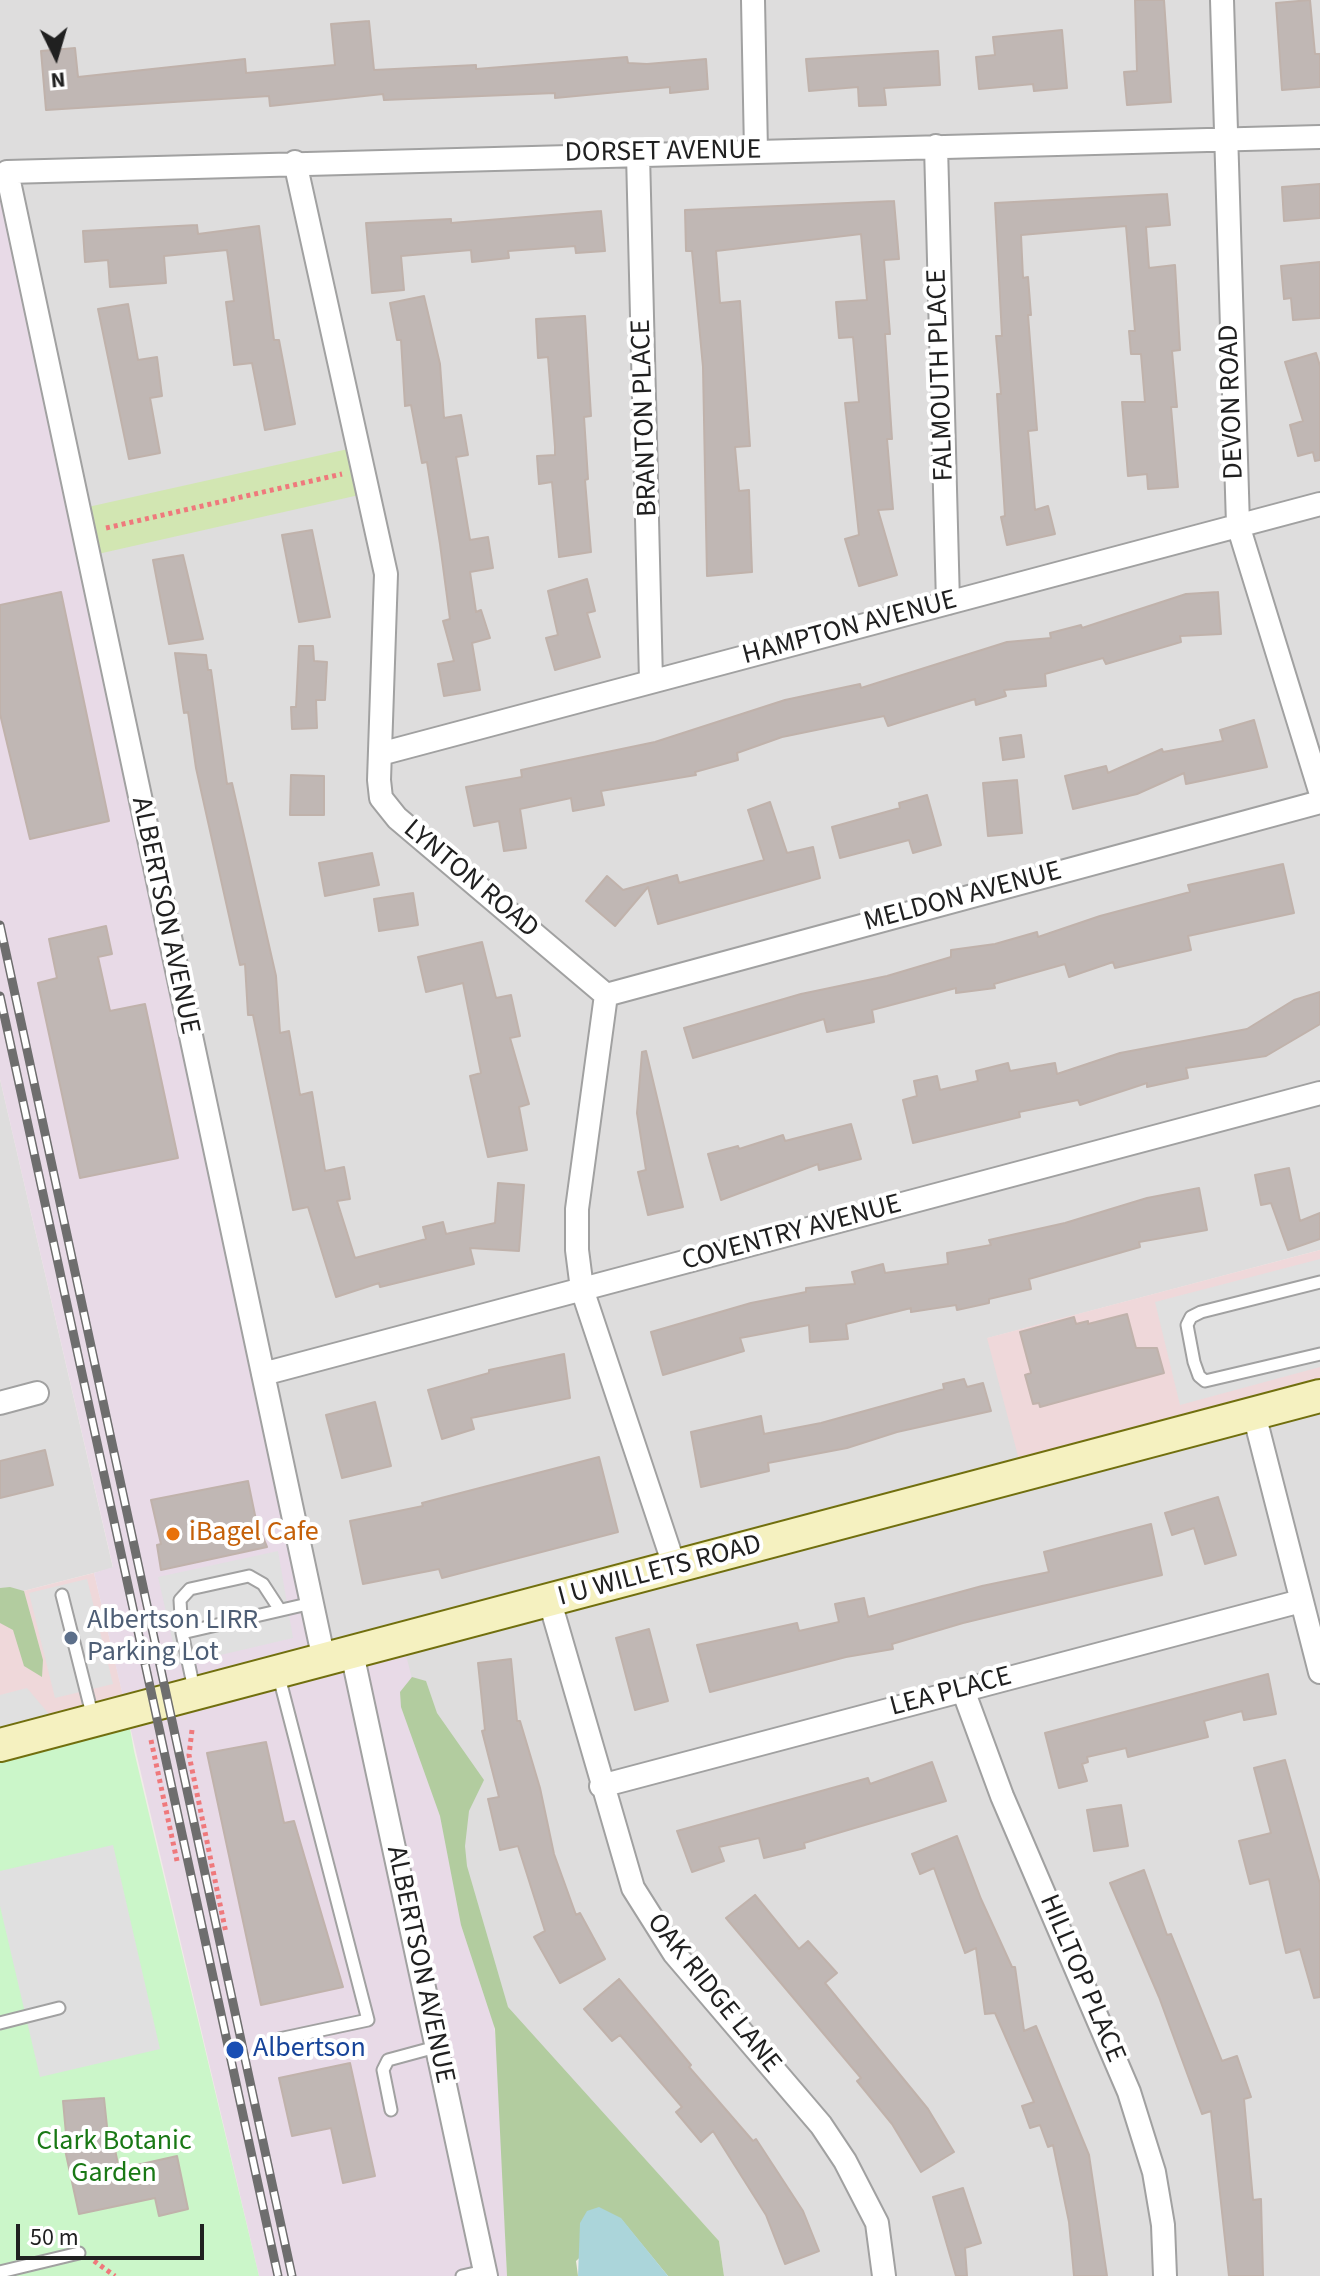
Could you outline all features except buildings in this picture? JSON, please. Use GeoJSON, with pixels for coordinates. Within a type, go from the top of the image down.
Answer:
{"type":"FeatureCollection","features":[{"type":"Feature","properties":{"kind":"main road","name":"I U WILLETS ROAD"},"geometry":{"type":"LineString","coordinates":[[0,1745],[1320,1396]]}},
{"type":"Feature","properties":{"kind":"street"},"geometry":{"type":"LineString","coordinates":[[753,0],[756,151]]}},
{"type":"Feature","properties":{"kind":"street","name":"DEVON ROAD"},"geometry":{"type":"LineString","coordinates":[[1222,0],[1238,525],[1320,791]]}},
{"type":"Feature","properties":{"kind":"street","name":"DORSET AVENUE"},"geometry":{"type":"LineString","coordinates":[[3,171],[1320,137]]}},
{"type":"Feature","properties":{"kind":"street","name":"FALMOUTH PLACE"},"geometry":{"type":"LineString","coordinates":[[936,146],[948,603]]}},
{"type":"Feature","properties":{"kind":"street","name":"BRANTON PLACE"},"geometry":{"type":"LineString","coordinates":[[638,154],[651,681]]}},
{"type":"Feature","properties":{"kind":"street","name":"LYNTON ROAD"},"geometry":{"type":"LineString","coordinates":[[295,162],[386,574],[381,798],[397,818],[606,995]]}},
{"type":"Feature","properties":{"kind":"street","name":"ALBERTSON AVENUE"},"geometry":{"type":"LineString","coordinates":[[3,171],[84,533],[312,1603],[338,1657],[436,2047],[485,2274]]}},
{"type":"Feature","properties":{"kind":"street","name":"HAMPTON AVENUE"},"geometry":{"type":"LineString","coordinates":[[380,754],[1320,504]]}},
{"type":"Feature","properties":{"kind":"street","name":"MELDON AVENUE"},"geometry":{"type":"LineString","coordinates":[[606,995],[1320,802]]}},
{"type":"Feature","properties":{"kind":"street"},"geometry":{"type":"LineString","coordinates":[[606,995],[577,1209],[577,1250],[582,1289],[675,1568]]}},
{"type":"Feature","properties":{"kind":"street","name":"COVENTRY AVENUE"},"geometry":{"type":"LineString","coordinates":[[263,1374],[1320,1093]]}},
{"type":"Feature","properties":{"kind":"street"},"geometry":{"type":"LineString","coordinates":[[0,1403],[37,1393]]}},
{"type":"Feature","properties":{"kind":"street"},"geometry":{"type":"LineString","coordinates":[[1254,1414],[1320,1672]]}},
{"type":"Feature","properties":{"kind":"street","name":"LEA PLACE"},"geometry":{"type":"LineString","coordinates":[[601,1786],[1301,1601]]}},
{"type":"Feature","properties":{"kind":"street","name":"OAK RIDGE LANE"},"geometry":{"type":"LineString","coordinates":[[550,1602],[621,1858],[649,1916],[674,1953],[821,2125],[845,2161],[877,2223],[884,2276]]}},
{"type":"Feature","properties":{"kind":"street","name":"HILLTOP PLACE"},"geometry":{"type":"LineString","coordinates":[[963,1690],[1002,1796],[1129,2092],[1154,2172],[1163,2225],[1165,2276]]}},
{"type":"Feature","properties":{"kind":"lane"},"geometry":{"type":"LineString","coordinates":[[1320,1282],[1201,1312],[1191,1317],[1187,1325],[1194,1362],[1199,1376],[1205,1381],[1320,1354]]}},
{"type":"Feature","properties":{"kind":"lane"},"geometry":{"type":"LineString","coordinates":[[195,1694],[182,1633],[180,1600],[190,1589],[249,1576],[263,1584],[280,1610]]}},
{"type":"Feature","properties":{"kind":"lane"},"geometry":{"type":"LineString","coordinates":[[62,1595],[94,1720]]}},
{"type":"Feature","properties":{"kind":"lane"},"geometry":{"type":"LineString","coordinates":[[182,1633],[312,1603]]}},
{"type":"Feature","properties":{"kind":"lane"},"geometry":{"type":"LineString","coordinates":[[277,1673],[368,2020],[279,2039]]}},
{"type":"Feature","properties":{"kind":"lane"},"geometry":{"type":"LineString","coordinates":[[0,2023],[59,2008]]}},
{"type":"Feature","properties":{"kind":"lane"},"geometry":{"type":"LineString","coordinates":[[391,2110],[383,2070],[388,2060],[436,2047]]}},
{"type":"Feature","properties":{"kind":"lane"},"geometry":{"type":"LineString","coordinates":[[0,2272],[79,2253]]}},
{"type":"Feature","properties":{"kind":"lane"},"geometry":{"type":"LineString","coordinates":[[462,2276],[485,2274]]}},
{"type":"Feature","properties":{"kind":"path"},"geometry":{"type":"LineString","coordinates":[[84,533],[363,470]]}},
{"type":"Feature","properties":{"kind":"path"},"geometry":{"type":"LineString","coordinates":[[192,1730],[189,1755],[226,1933]]}},
{"type":"Feature","properties":{"kind":"path"},"geometry":{"type":"LineString","coordinates":[[151,1740],[177,1861]]}},
{"type":"Feature","properties":{"kind":"path"},"geometry":{"type":"LineString","coordinates":[[79,2253],[104,2265],[115,2276]]}},
{"type":"Feature","properties":{"kind":"shaded area"},"geometry":{"type":"Polygon","coordinates":[[[0,0],[1320,0],[1320,1250],[988,1338],[1320,1396],[1320,2276],[724,2276],[719,2241],[491,1993],[324,1660],[0,170],[0,0]]]}},
{"type":"Feature","properties":{"kind":"shaded area"},"geometry":{"type":"Polygon","coordinates":[[[0,170],[324,1660],[402,1639],[491,1993],[499,2074],[507,2276],[259,2276],[94,1573],[113,1567],[0,1079],[0,170]]]}},
{"type":"Feature","properties":{"kind":"shaded area"},"geometry":{"type":"Polygon","coordinates":[[[0,1079],[113,1568],[0,1597],[0,1079]]]}},
{"type":"Feature","properties":{"kind":"shaded area"},"geometry":{"type":"Polygon","coordinates":[[[1320,1250],[1320,1396],[1023,1475],[987,1338],[1320,1250]]]}},
{"type":"Feature","properties":{"kind":"shaded area"},"geometry":{"type":"Polygon","coordinates":[[[1320,1259],[1320,1367],[1180,1405],[1155,1302],[1320,1259]]]}},
{"type":"Feature","properties":{"kind":"shaded area"},"geometry":{"type":"Polygon","coordinates":[[[278,1551],[293,1638],[178,1665],[158,1577],[278,1551]]]}},
{"type":"Feature","properties":{"kind":"shaded area"},"geometry":{"type":"Polygon","coordinates":[[[94,1573],[127,1712],[0,1745],[0,1597],[94,1573]]]}},
{"type":"Feature","properties":{"kind":"shaded area","name":"Albertson LIRR Parking Lot"},"geometry":{"type":"Polygon","coordinates":[[[87,1579],[113,1684],[55,1698],[29,1593],[87,1579]]]}},
{"type":"Feature","properties":{"kind":"shaded area"},"geometry":{"type":"Polygon","coordinates":[[[27,1688],[54,1720],[0,1734],[0,1695],[27,1688]]]}},
{"type":"Feature","properties":{"kind":"shaded area"},"geometry":{"type":"Polygon","coordinates":[[[113,1845],[160,2049],[40,2077],[0,1906],[0,1871],[113,1845]]]}},
{"type":"Feature","properties":{"kind":"green space"},"geometry":{"type":"Polygon","coordinates":[[[357,447],[368,493],[89,556],[79,509],[357,447]]]}},
{"type":"Feature","properties":{"kind":"green space"},"geometry":{"type":"Polygon","coordinates":[[[0,1588],[24,1591],[43,1660],[42,1677],[24,1666],[13,1630],[0,1623],[0,1588]]]}},
{"type":"Feature","properties":{"kind":"green space"},"geometry":{"type":"Polygon","coordinates":[[[412,1677],[426,1681],[437,1713],[484,1780],[469,1811],[465,1846],[467,1866],[508,2007],[719,2241],[724,2276],[668,2276],[621,2219],[576,2261],[578,2276],[507,2276],[495,2029],[461,1925],[440,1816],[401,1707],[400,1692],[412,1677]]]}},
{"type":"Feature","properties":{"kind":"green space","name":"Clark Botanic Garden"},"geometry":{"type":"Polygon","coordinates":[[[127,1712],[259,2276],[0,2276],[0,1746],[127,1712]]]}},
{"type":"Feature","properties":{"kind":"water"},"geometry":{"type":"Polygon","coordinates":[[[599,2207],[621,2218],[668,2276],[578,2276],[580,2223],[587,2211],[599,2207]]]}},
{"type":"Feature","properties":{"kind":"railway"},"geometry":{"type":"LineString","coordinates":[[0,925],[292,2276]]}},
{"type":"Feature","properties":{"kind":"railway"},"geometry":{"type":"LineString","coordinates":[[0,996],[278,2276]]}},
{"type":"Feature","properties":{"kind":"place","name":"iBagel Cafe"},"geometry":{"type":"Point","coordinates":[173,1534]}},
{"type":"Feature","properties":{"kind":"place","name":"Albertson LIRR Parking Lot"},"geometry":{"type":"Point","coordinates":[71,1638]}},
{"type":"Feature","properties":{"kind":"place","name":"Albertson"},"geometry":{"type":"Point","coordinates":[235,2050]}}]}
